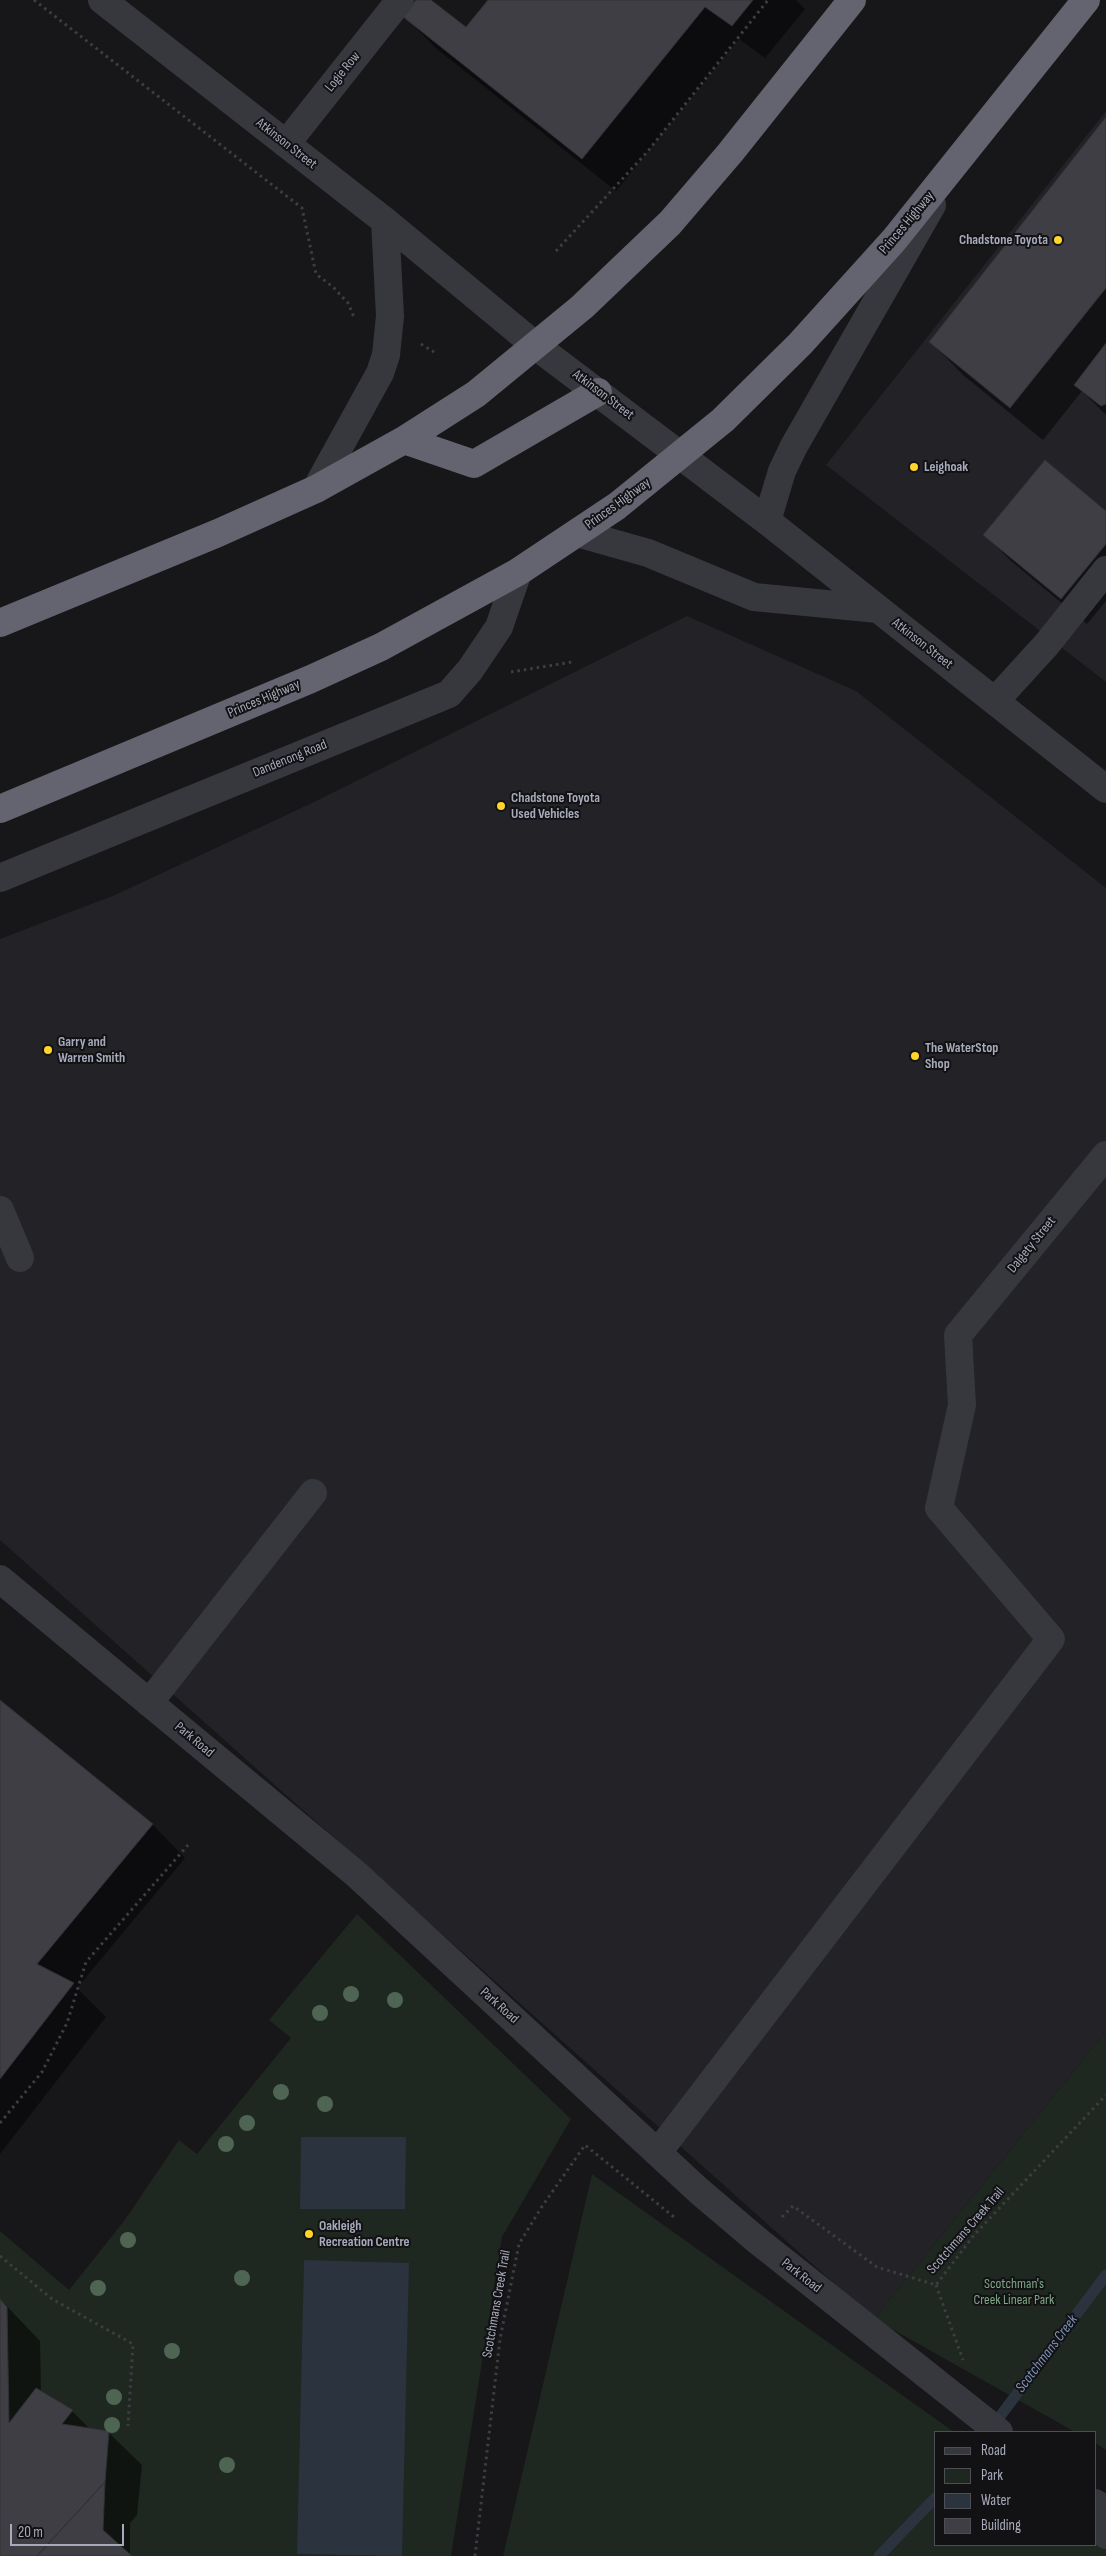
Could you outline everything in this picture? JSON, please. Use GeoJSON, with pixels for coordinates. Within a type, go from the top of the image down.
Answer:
{"type":"FeatureCollection","features":[{"type":"Feature","properties":{"kind":"highway"},"geometry":{"type":"LineString","coordinates":[[0,623],[218,533],[316,489],[404,440],[476,394],[582,307],[670,223],[724,161],[852,0]]}},
{"type":"Feature","properties":{"kind":"highway","name":"Princes Highway"},"geometry":{"type":"LineString","coordinates":[[0,809],[319,676],[402,636],[518,572],[617,506],[682,455],[741,404],[800,344],[894,240],[1086,0]]}},
{"type":"Feature","properties":{"kind":"highway"},"geometry":{"type":"LineString","coordinates":[[404,440],[474,464],[598,392]]}},
{"type":"Feature","properties":{"kind":"street","name":"Atkinson Street"},"geometry":{"type":"LineString","coordinates":[[102,0],[385,221],[536,346],[768,521],[1106,789]]}},
{"type":"Feature","properties":{"kind":"street","name":"Logie Row"},"geometry":{"type":"LineString","coordinates":[[286,144],[400,0]]}},
{"type":"Feature","properties":{"kind":"street"},"geometry":{"type":"LineString","coordinates":[[768,521],[782,471],[794,446],[957,162]]}},
{"type":"Feature","properties":{"kind":"street"},"geometry":{"type":"LineString","coordinates":[[316,489],[380,373],[386,356],[390,316],[385,221]]}},
{"type":"Feature","properties":{"kind":"street"},"geometry":{"type":"LineString","coordinates":[[577,533],[648,553],[754,597],[878,609]]}},
{"type":"Feature","properties":{"kind":"street"},"geometry":{"type":"LineString","coordinates":[[994,701],[1047,644],[1106,570]]}},
{"type":"Feature","properties":{"kind":"street","name":"Dandenong Road"},"geometry":{"type":"LineString","coordinates":[[0,878],[449,694],[470,670],[498,627],[518,572]]}},
{"type":"Feature","properties":{"kind":"street","name":"Dalgety Street"},"geometry":{"type":"LineString","coordinates":[[658,2152],[1051,1639],[939,1508],[962,1404],[958,1335],[1106,1154]]}},
{"type":"Feature","properties":{"kind":"street"},"geometry":{"type":"LineString","coordinates":[[0,1210],[20,1258]]}},
{"type":"Feature","properties":{"kind":"street"},"geometry":{"type":"LineString","coordinates":[[149,1703],[312,1493]]}},
{"type":"Feature","properties":{"kind":"street","name":"Park Road"},"geometry":{"type":"LineString","coordinates":[[0,1579],[356,1874],[698,2191],[758,2241],[998,2431]]}},
{"type":"Feature","properties":{"kind":"street"},"geometry":{"type":"LineString","coordinates":[[1096,2526],[1106,2535]]}},
{"type":"Feature","properties":{"kind":"path"},"geometry":{"type":"LineString","coordinates":[[34,0],[302,208],[316,274]]}},
{"type":"Feature","properties":{"kind":"path"},"geometry":{"type":"LineString","coordinates":[[556,250],[648,151],[768,0]]}},
{"type":"Feature","properties":{"kind":"path"},"geometry":{"type":"LineString","coordinates":[[0,2123],[42,2072],[67,2022],[86,1962],[188,1845]]}},
{"type":"Feature","properties":{"kind":"path","name":"Scotchmans Creek Trail"},"geometry":{"type":"LineString","coordinates":[[793,2206],[877,2267],[936,2285],[974,2235],[1106,2095]]}},
{"type":"Feature","properties":{"kind":"path","name":"Scotchmans Creek Trail"},"geometry":{"type":"LineString","coordinates":[[474,2556],[500,2339],[519,2244],[584,2145],[678,2220]]}},
{"type":"Feature","properties":{"kind":"path"},"geometry":{"type":"LineString","coordinates":[[0,2256],[52,2299],[134,2344],[128,2426]]}},
{"type":"Feature","properties":{"kind":"path"},"geometry":{"type":"LineString","coordinates":[[936,2285],[965,2365]]}},
{"type":"Feature","properties":{"kind":"shaded area"},"geometry":{"type":"Polygon","coordinates":[[[1106,111],[1106,682],[826,465],[1106,111]]]}},
{"type":"Feature","properties":{"kind":"shaded area"},"geometry":{"type":"Polygon","coordinates":[[[687,616],[856,691],[1106,888],[1106,2031],[874,2319],[0,1540],[0,939],[115,895],[314,802],[687,616]]]}},
{"type":"Feature","properties":{"kind":"green space","name":"Oakleigh Recreation Centre"},"geometry":{"type":"Polygon","coordinates":[[[357,1914],[571,2119],[502,2237],[451,2556],[0,2556],[0,2231],[69,2290],[124,2221],[179,2140],[197,2154],[291,2038],[269,2020],[357,1914]]]}},
{"type":"Feature","properties":{"kind":"green space","name":"Scotchman's Creek Linear Park"},"geometry":{"type":"Polygon","coordinates":[[[1106,2031],[1106,2450],[1096,2444],[1096,2431],[1073,2431],[874,2319],[1106,2031]]]}},
{"type":"Feature","properties":{"kind":"green space"},"geometry":{"type":"Polygon","coordinates":[[[592,2174],[953,2431],[934,2431],[934,2546],[1096,2546],[1096,2540],[1106,2548],[1106,2556],[503,2556],[592,2174]]]}},
{"type":"Feature","properties":{"kind":"water"},"geometry":{"type":"Polygon","coordinates":[[[301,2137],[406,2137],[405,2209],[300,2209],[301,2137]]]}},
{"type":"Feature","properties":{"kind":"water"},"geometry":{"type":"Polygon","coordinates":[[[304,2260],[409,2263],[402,2556],[297,2554],[304,2260]]]}},
{"type":"Feature","properties":{"kind":"building"},"geometry":{"type":"Polygon","coordinates":[[[416,0],[431,0],[466,27],[488,0],[753,0],[732,26],[705,7],[582,159],[402,16],[416,0]]]}},
{"type":"Feature","properties":{"kind":"building"},"geometry":{"type":"Polygon","coordinates":[[[1106,117],[1106,288],[1010,408],[929,342],[1106,117]]]}},
{"type":"Feature","properties":{"kind":"building"},"geometry":{"type":"Polygon","coordinates":[[[1106,343],[1106,404],[1101,406],[1074,385],[1106,343]]]}},
{"type":"Feature","properties":{"kind":"building"},"geometry":{"type":"Polygon","coordinates":[[[1045,460],[1106,511],[1106,544],[1061,599],[983,535],[1045,460]]]}},
{"type":"Feature","properties":{"kind":"building"},"geometry":{"type":"Polygon","coordinates":[[[0,1700],[153,1824],[37,1964],[74,1983],[0,2079],[0,1700]]]}},
{"type":"Feature","properties":{"kind":"building"},"geometry":{"type":"Polygon","coordinates":[[[0,2299],[7,2307],[9,2423],[36,2388],[73,2410],[62,2424],[109,2431],[105,2482],[37,2556],[0,2556],[0,2299]]]}},
{"type":"Feature","properties":{"kind":"building"},"geometry":{"type":"Polygon","coordinates":[[[105,2482],[103,2530],[132,2556],[37,2556],[105,2482]]]}},
{"type":"Feature","properties":{"kind":"waterway","name":"Scotchmans Creek"},"geometry":{"type":"LineString","coordinates":[[992,2427],[1106,2275]]}},
{"type":"Feature","properties":{"kind":"waterway","name":"Scotchmans Creek"},"geometry":{"type":"LineString","coordinates":[[879,2556],[934,2499]]}},
{"type":"Feature","properties":{"kind":"place","name":"Chadstone Toyota"},"geometry":{"type":"Point","coordinates":[1058,240]}},
{"type":"Feature","properties":{"kind":"place","name":"Leighoak"},"geometry":{"type":"Point","coordinates":[914,467]}},
{"type":"Feature","properties":{"kind":"place","name":"Chadstone Toyota Used Vehicles"},"geometry":{"type":"Point","coordinates":[501,806]}},
{"type":"Feature","properties":{"kind":"place","name":"Garry and Warren Smith"},"geometry":{"type":"Point","coordinates":[48,1050]}},
{"type":"Feature","properties":{"kind":"place","name":"The WaterStop Shop"},"geometry":{"type":"Point","coordinates":[915,1056]}},
{"type":"Feature","properties":{"kind":"place","name":"Oakleigh Recreation Centre"},"geometry":{"type":"Point","coordinates":[309,2234]}}]}
